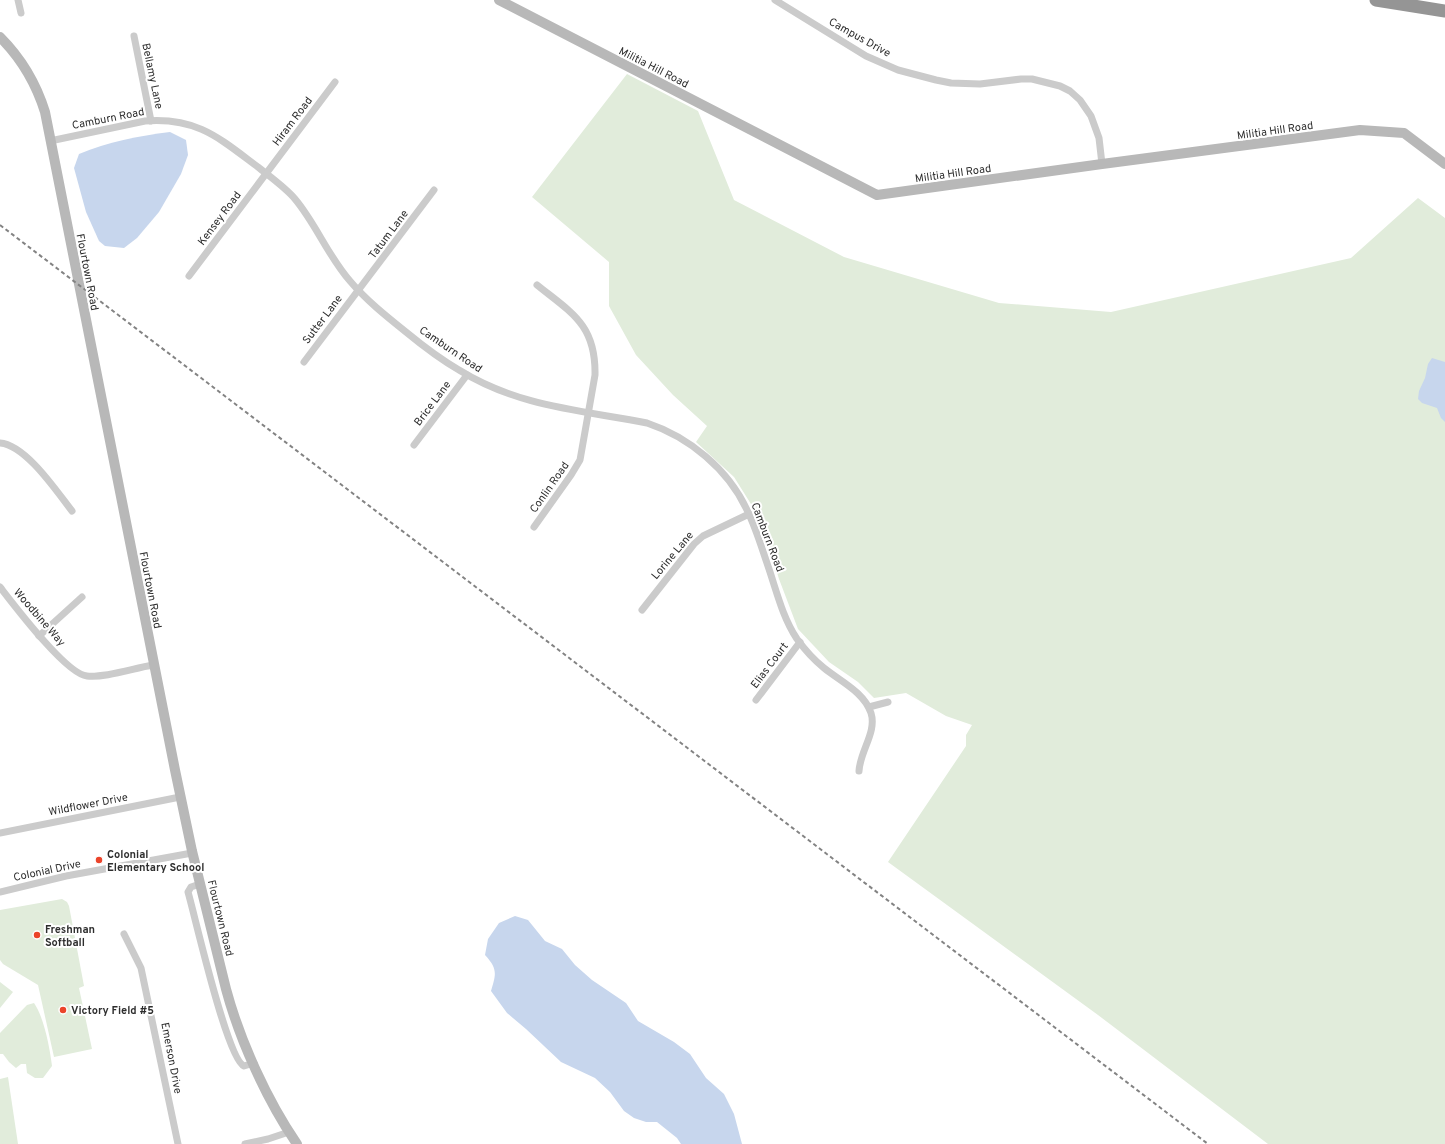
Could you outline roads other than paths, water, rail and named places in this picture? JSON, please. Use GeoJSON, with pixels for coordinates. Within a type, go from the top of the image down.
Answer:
{"type":"FeatureCollection","features":[{"type":"Feature","properties":{"kind":"highway"},"geometry":{"type":"LineString","coordinates":[[1376,0],[1445,11]]}},
{"type":"Feature","properties":{"kind":"main road","name":"Militia Hill Road"},"geometry":{"type":"LineString","coordinates":[[499,0],[877,195],[1360,130],[1404,134],[1445,164]]}},
{"type":"Feature","properties":{"kind":"main road","name":"Flourtown Road"},"geometry":{"type":"LineString","coordinates":[[0,37],[19,59],[37,89],[45,112],[180,797],[192,853],[232,1010],[269,1096],[297,1144]]}},
{"type":"Feature","properties":{"kind":"street"},"geometry":{"type":"LineString","coordinates":[[18,0],[21,13]]}},
{"type":"Feature","properties":{"kind":"street","name":"Campus Drive"},"geometry":{"type":"LineString","coordinates":[[775,0],[866,56],[898,70],[951,83],[980,84],[1032,79],[1052,83],[1070,91],[1080,100],[1091,116],[1099,138],[1102,164]]}},
{"type":"Feature","properties":{"kind":"street","name":"Bellamy Lane"},"geometry":{"type":"LineString","coordinates":[[134,36],[151,120]]}},
{"type":"Feature","properties":{"kind":"street","name":"Hiram Road"},"geometry":{"type":"LineString","coordinates":[[266,174],[335,82]]}},
{"type":"Feature","properties":{"kind":"street","name":"Camburn Road"},"geometry":{"type":"LineString","coordinates":[[50,141],[151,120],[173,121],[210,133],[266,174],[294,197],[339,268],[365,298],[434,354],[467,375],[493,388],[527,401],[647,423],[663,429],[696,448],[714,464],[740,497],[749,514],[783,611],[791,629],[817,662],[857,693],[869,707]]}},
{"type":"Feature","properties":{"kind":"street","name":"Kensey Road"},"geometry":{"type":"LineString","coordinates":[[189,276],[266,174]]}},
{"type":"Feature","properties":{"kind":"street","name":"Tatum Lane"},"geometry":{"type":"LineString","coordinates":[[358,290],[434,190]]}},
{"type":"Feature","properties":{"kind":"street","name":"Conlin Road"},"geometry":{"type":"LineString","coordinates":[[534,527],[580,460],[595,375],[594,354],[591,341],[585,329],[570,311],[537,285]]}},
{"type":"Feature","properties":{"kind":"street","name":"Sutter Lane"},"geometry":{"type":"LineString","coordinates":[[304,362],[358,290]]}},
{"type":"Feature","properties":{"kind":"street","name":"Brice Lane"},"geometry":{"type":"LineString","coordinates":[[414,445],[467,375]]}},
{"type":"Feature","properties":{"kind":"street"},"geometry":{"type":"LineString","coordinates":[[0,443],[13,447],[24,454],[72,512]]}},
{"type":"Feature","properties":{"kind":"street","name":"Lorine Lane"},"geometry":{"type":"LineString","coordinates":[[642,610],[684,554],[699,539],[749,514]]}},
{"type":"Feature","properties":{"kind":"street","name":"Woodbine Way"},"geometry":{"type":"LineString","coordinates":[[0,587],[39,636],[70,666],[85,676],[102,675],[153,665]]}},
{"type":"Feature","properties":{"kind":"street"},"geometry":{"type":"LineString","coordinates":[[39,636],[82,596]]}},
{"type":"Feature","properties":{"kind":"street","name":"Elias Court"},"geometry":{"type":"LineString","coordinates":[[756,700],[800,642]]}},
{"type":"Feature","properties":{"kind":"street"},"geometry":{"type":"LineString","coordinates":[[859,771],[861,756],[872,731],[873,718],[869,707],[888,702]]}},
{"type":"Feature","properties":{"kind":"street","name":"Wildflower Drive"},"geometry":{"type":"LineString","coordinates":[[0,833],[180,797]]}},
{"type":"Feature","properties":{"kind":"street","name":"Colonial Drive"},"geometry":{"type":"LineString","coordinates":[[0,892],[66,876],[192,853]]}},
{"type":"Feature","properties":{"kind":"street","name":"Emerson Drive"},"geometry":{"type":"LineString","coordinates":[[124,934],[141,968],[178,1144]]}},
{"type":"Feature","properties":{"kind":"street"},"geometry":{"type":"LineString","coordinates":[[245,1144],[268,1139],[289,1132]]}},
{"type":"Feature","properties":{"kind":"water"},"geometry":{"type":"Polygon","coordinates":[[[170,132],[186,140],[188,155],[181,174],[159,212],[137,238],[124,248],[105,246],[99,241],[86,212],[74,168],[79,154],[123,140],[170,132]]]}},
{"type":"Feature","properties":{"kind":"water"},"geometry":{"type":"Polygon","coordinates":[[[1432,358],[1445,362],[1445,422],[1441,418],[1437,408],[1422,403],[1418,399],[1419,391],[1425,378],[1428,364],[1432,358]]]}},
{"type":"Feature","properties":{"kind":"water"},"geometry":{"type":"Polygon","coordinates":[[[515,916],[528,920],[545,941],[562,949],[575,965],[592,980],[626,1003],[638,1021],[674,1042],[690,1054],[706,1078],[724,1094],[734,1114],[742,1144],[681,1144],[677,1138],[657,1122],[646,1122],[634,1118],[624,1111],[610,1092],[595,1078],[561,1062],[507,1013],[491,991],[495,972],[492,964],[485,955],[488,939],[499,923],[515,916]]]}},
{"type":"Feature","properties":{"kind":"railway"},"geometry":{"type":"LineString","coordinates":[[0,225],[1208,1144]]}},
{"type":"Feature","properties":{"kind":"place","name":"Colonial Elementary School"},"geometry":{"type":"Point","coordinates":[99,860]}},
{"type":"Feature","properties":{"kind":"place","name":"Freshman Softball"},"geometry":{"type":"Point","coordinates":[37,935]}},
{"type":"Feature","properties":{"kind":"place","name":"Victory Field #5"},"geometry":{"type":"Point","coordinates":[63,1010]}}]}
